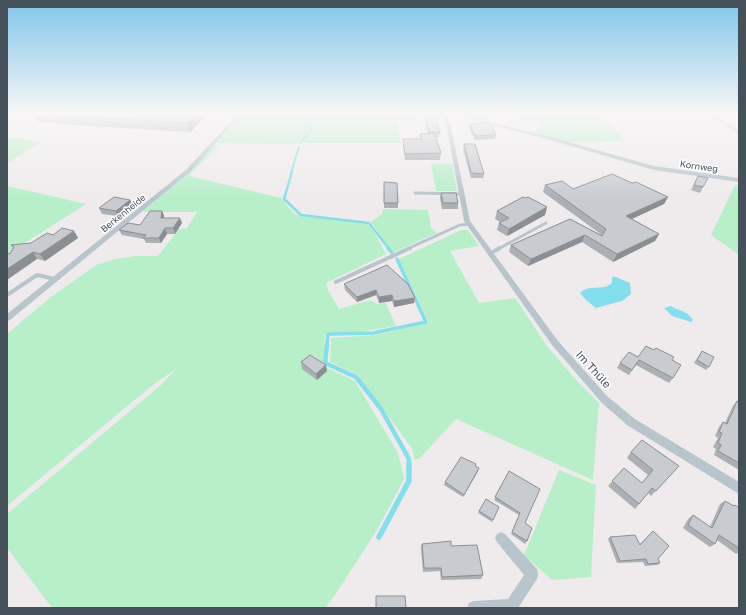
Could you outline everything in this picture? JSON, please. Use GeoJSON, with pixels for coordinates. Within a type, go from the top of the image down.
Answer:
{"type":"FeatureCollection","features":[{"type":"Feature","properties":{"kind":"street","name":"Berkenheide"},"geometry":{"type":"LineString","coordinates":[[7,318],[188,171],[214,142]]}},
{"type":"Feature","properties":{"kind":"street","name":"Im Thüle"},"geometry":{"type":"LineString","coordinates":[[452,142],[467,221],[555,343],[604,399],[631,422],[739,488]]}},
{"type":"Feature","properties":{"kind":"street","name":"Kornweg"},"geometry":{"type":"LineString","coordinates":[[558,142],[654,168],[739,180]]}},
{"type":"Feature","properties":{"kind":"street"},"geometry":{"type":"LineString","coordinates":[[474,608],[512,605],[532,574],[501,538]]}},
{"type":"Feature","properties":{"kind":"lane"},"geometry":{"type":"LineString","coordinates":[[415,193],[462,194]]}},
{"type":"Feature","properties":{"kind":"lane"},"geometry":{"type":"LineString","coordinates":[[490,253],[546,223]]}},
{"type":"Feature","properties":{"kind":"lane"},"geometry":{"type":"LineString","coordinates":[[336,282],[460,225],[470,224]]}},
{"type":"Feature","properties":{"kind":"lane"},"geometry":{"type":"LineString","coordinates":[[7,295],[37,275],[55,280]]}},
{"type":"Feature","properties":{"kind":"green space"},"geometry":{"type":"Polygon","coordinates":[[[7,142],[41,142],[7,163],[7,142]]]}},
{"type":"Feature","properties":{"kind":"green space"},"geometry":{"type":"Polygon","coordinates":[[[217,142],[298,142],[296,144],[216,143],[217,142]]]}},
{"type":"Feature","properties":{"kind":"green space"},"geometry":{"type":"Polygon","coordinates":[[[301,142],[400,142],[400,143],[300,143],[301,142]]]}},
{"type":"Feature","properties":{"kind":"green space"},"geometry":{"type":"Polygon","coordinates":[[[213,146],[219,146],[191,173],[190,176],[281,198],[293,213],[301,216],[362,221],[370,227],[376,235],[386,254],[326,283],[328,290],[339,309],[370,300],[377,304],[386,303],[396,326],[353,333],[325,334],[323,366],[355,381],[398,453],[404,479],[377,530],[325,608],[52,608],[7,548],[7,514],[161,385],[176,369],[154,384],[7,506],[7,334],[51,297],[96,265],[115,259],[136,256],[158,256],[179,229],[187,228],[197,212],[142,212],[187,174],[213,146]]]}},
{"type":"Feature","properties":{"kind":"green space"},"geometry":{"type":"Polygon","coordinates":[[[431,164],[452,164],[457,191],[436,191],[431,164]]]}},
{"type":"Feature","properties":{"kind":"green space"},"geometry":{"type":"Polygon","coordinates":[[[735,185],[739,185],[739,255],[711,235],[735,185]]]}},
{"type":"Feature","properties":{"kind":"green space"},"geometry":{"type":"Polygon","coordinates":[[[7,186],[86,204],[7,253],[7,186]]]}},
{"type":"Feature","properties":{"kind":"green space"},"geometry":{"type":"Polygon","coordinates":[[[383,209],[428,210],[431,228],[437,233],[392,253],[371,222],[382,214],[383,209]]]}},
{"type":"Feature","properties":{"kind":"green space"},"geometry":{"type":"Polygon","coordinates":[[[461,230],[468,230],[479,246],[450,251],[479,303],[515,298],[547,346],[578,382],[599,403],[593,480],[456,419],[419,459],[414,459],[413,450],[358,375],[330,362],[331,338],[375,335],[429,323],[399,259],[461,230]]]}},
{"type":"Feature","properties":{"kind":"green space"},"geometry":{"type":"Polygon","coordinates":[[[559,470],[596,485],[591,577],[552,580],[524,555],[559,470]]]}},
{"type":"Feature","properties":{"kind":"water"},"geometry":{"type":"Polygon","coordinates":[[[612,277],[616,277],[630,283],[631,294],[622,301],[596,308],[580,293],[588,288],[608,286],[612,283],[612,277]]]}},
{"type":"Feature","properties":{"kind":"water"},"geometry":{"type":"Polygon","coordinates":[[[671,306],[686,313],[693,320],[691,322],[672,316],[664,308],[671,306]]]}},
{"type":"Feature","properties":{"kind":"building"},"geometry":{"type":"Polygon","coordinates":[[[403,142],[437,142],[441,153],[405,154],[403,142]]]}},
{"type":"Feature","properties":{"kind":"building"},"geometry":{"type":"Polygon","coordinates":[[[464,144],[475,144],[484,174],[471,173],[464,144]]]}},
{"type":"Feature","properties":{"kind":"building"},"geometry":{"type":"Polygon","coordinates":[[[612,174],[632,183],[636,182],[668,197],[626,216],[659,234],[617,254],[585,235],[531,259],[511,245],[570,219],[602,236],[606,229],[545,185],[562,181],[573,189],[612,174]]]}},
{"type":"Feature","properties":{"kind":"building"},"geometry":{"type":"Polygon","coordinates":[[[698,176],[708,178],[703,187],[694,185],[698,176]]]}},
{"type":"Feature","properties":{"kind":"building"},"geometry":{"type":"Polygon","coordinates":[[[384,182],[397,183],[398,203],[384,203],[384,182]]]}},
{"type":"Feature","properties":{"kind":"building"},"geometry":{"type":"Polygon","coordinates":[[[441,193],[456,193],[458,203],[443,203],[441,193]]]}},
{"type":"Feature","properties":{"kind":"building"},"geometry":{"type":"Polygon","coordinates":[[[114,197],[130,200],[116,211],[99,208],[114,197]]]}},
{"type":"Feature","properties":{"kind":"building"},"geometry":{"type":"Polygon","coordinates":[[[523,197],[528,197],[547,207],[509,229],[499,223],[509,218],[497,211],[523,197]]]}},
{"type":"Feature","properties":{"kind":"building"},"geometry":{"type":"Polygon","coordinates":[[[150,211],[162,211],[161,218],[180,218],[173,228],[165,228],[159,238],[143,238],[146,235],[119,230],[128,223],[140,225],[150,211]]]}},
{"type":"Feature","properties":{"kind":"building"},"geometry":{"type":"Polygon","coordinates":[[[62,228],[74,231],[40,254],[33,252],[7,269],[7,253],[10,254],[14,247],[11,245],[31,243],[47,233],[53,235],[62,228]]]}},
{"type":"Feature","properties":{"kind":"building"},"geometry":{"type":"Polygon","coordinates":[[[387,265],[408,284],[415,298],[394,301],[392,295],[379,297],[376,290],[357,297],[344,284],[387,265]]]}},
{"type":"Feature","properties":{"kind":"building"},"geometry":{"type":"Polygon","coordinates":[[[646,346],[654,350],[656,348],[674,357],[672,360],[681,365],[673,378],[639,360],[632,370],[620,363],[629,352],[638,357],[646,346]]]}},
{"type":"Feature","properties":{"kind":"building"},"geometry":{"type":"Polygon","coordinates":[[[702,351],[714,357],[709,367],[697,360],[702,351]]]}},
{"type":"Feature","properties":{"kind":"building"},"geometry":{"type":"Polygon","coordinates":[[[310,355],[326,365],[316,374],[301,362],[310,355]]]}},
{"type":"Feature","properties":{"kind":"building"},"geometry":{"type":"Polygon","coordinates":[[[737,401],[739,402],[739,463],[718,451],[721,445],[718,443],[722,433],[719,432],[723,422],[727,424],[737,401]]]}},
{"type":"Feature","properties":{"kind":"building"},"geometry":{"type":"Polygon","coordinates":[[[642,440],[679,466],[656,491],[652,488],[639,504],[612,481],[624,468],[642,483],[653,470],[631,452],[642,440]]]}},
{"type":"Feature","properties":{"kind":"building"},"geometry":{"type":"Polygon","coordinates":[[[461,457],[476,464],[475,466],[479,468],[464,495],[445,482],[461,457]]]}},
{"type":"Feature","properties":{"kind":"building"},"geometry":{"type":"Polygon","coordinates":[[[509,471],[540,489],[525,523],[532,528],[527,541],[512,532],[520,513],[495,497],[509,471]]]}},
{"type":"Feature","properties":{"kind":"building"},"geometry":{"type":"Polygon","coordinates":[[[486,499],[499,507],[493,520],[479,511],[486,499]]]}},
{"type":"Feature","properties":{"kind":"building"},"geometry":{"type":"Polygon","coordinates":[[[725,501],[739,508],[739,548],[719,535],[715,544],[688,525],[693,515],[712,528],[725,501]]]}},
{"type":"Feature","properties":{"kind":"building"},"geometry":{"type":"Polygon","coordinates":[[[653,531],[669,546],[658,559],[660,563],[648,564],[646,559],[620,561],[610,537],[635,535],[640,545],[653,531]]]}},
{"type":"Feature","properties":{"kind":"building"},"geometry":{"type":"Polygon","coordinates":[[[451,541],[451,546],[477,545],[483,575],[442,577],[441,568],[424,568],[422,544],[451,541]]]}},
{"type":"Feature","properties":{"kind":"building"},"geometry":{"type":"Polygon","coordinates":[[[376,596],[405,596],[406,608],[376,608],[376,596]]]}},
{"type":"Feature","properties":{"kind":"waterway"},"geometry":{"type":"LineString","coordinates":[[291,173],[299,147]]}},
{"type":"Feature","properties":{"kind":"waterway"},"geometry":{"type":"LineString","coordinates":[[292,172],[284,199],[301,215],[369,223],[389,249]]}},
{"type":"Feature","properties":{"kind":"waterway"},"geometry":{"type":"LineString","coordinates":[[388,248],[392,253]]}},
{"type":"Feature","properties":{"kind":"waterway"},"geometry":{"type":"LineString","coordinates":[[327,345],[328,334],[373,333],[426,322],[397,259]]}},
{"type":"Feature","properties":{"kind":"waterway"},"geometry":{"type":"LineString","coordinates":[[327,344],[325,363],[356,377],[381,409],[409,459],[409,481],[379,537]]}}]}
